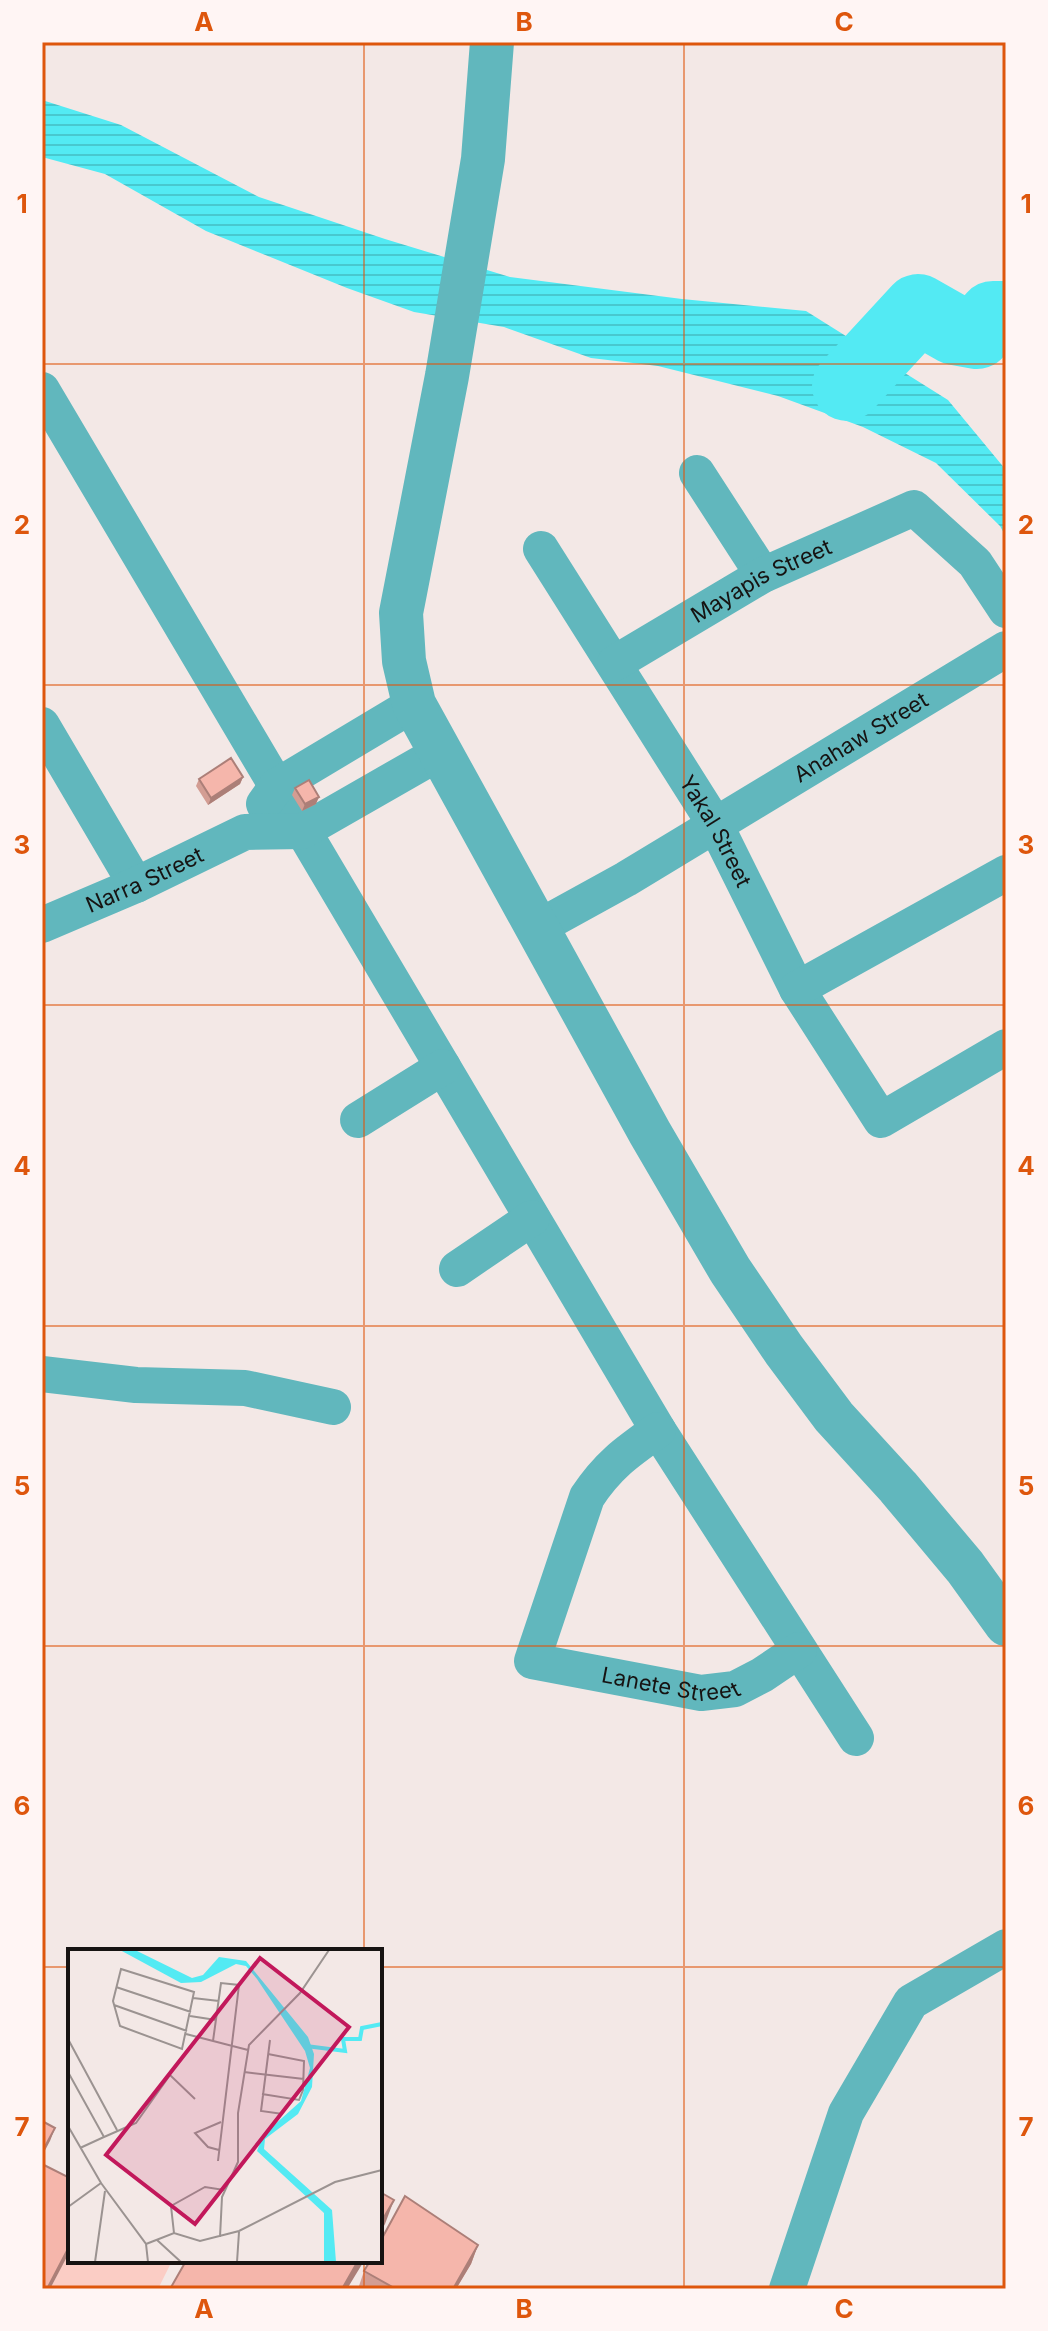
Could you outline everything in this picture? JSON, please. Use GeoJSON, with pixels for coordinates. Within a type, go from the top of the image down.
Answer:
{"type":"FeatureCollection","features":[{"type":"Feature","properties":{"kind":"street"},"geometry":{"type":"LineString","coordinates":[[492,42],[483,159],[447,376],[401,613],[404,661],[414,704],[658,1147],[730,1270],[834,1417],[965,1567],[1006,1624]]}},
{"type":"Feature","properties":{"kind":"street"},"geometry":{"type":"LineString","coordinates":[[42,390],[658,1430],[856,1738]]}},
{"type":"Feature","properties":{"kind":"street"},"geometry":{"type":"LineString","coordinates":[[697,473],[763,575]]}},
{"type":"Feature","properties":{"kind":"street","name":"Mayapis Street"},"geometry":{"type":"LineString","coordinates":[[615,663],[763,575],[914,508],[975,563],[1006,610]]}},
{"type":"Feature","properties":{"kind":"street","name":"Yakal Street"},"geometry":{"type":"LineString","coordinates":[[541,549],[716,826],[797,989],[881,1120],[1006,1047]]}},
{"type":"Feature","properties":{"kind":"street","name":"Anahaw Street"},"geometry":{"type":"LineString","coordinates":[[537,928],[716,826],[1006,649]]}},
{"type":"Feature","properties":{"kind":"street","name":"Narra Street"},"geometry":{"type":"LineString","coordinates":[[245,832],[277,786],[414,704]]}},
{"type":"Feature","properties":{"kind":"street"},"geometry":{"type":"LineString","coordinates":[[42,725],[136,885]]}},
{"type":"Feature","properties":{"kind":"street","name":"Narra Street"},"geometry":{"type":"LineString","coordinates":[[42,925],[136,885],[245,832],[303,831],[441,752]]}},
{"type":"Feature","properties":{"kind":"street"},"geometry":{"type":"LineString","coordinates":[[319,760],[346,807]]}},
{"type":"Feature","properties":{"kind":"street"},"geometry":{"type":"LineString","coordinates":[[797,989],[1006,873]]}},
{"type":"Feature","properties":{"kind":"street"},"geometry":{"type":"LineString","coordinates":[[358,1120],[443,1067]]}},
{"type":"Feature","properties":{"kind":"street"},"geometry":{"type":"LineString","coordinates":[[457,1269],[532,1218]]}},
{"type":"Feature","properties":{"kind":"street"},"geometry":{"type":"LineString","coordinates":[[42,1374],[136,1385],[245,1388],[333,1407]]}},
{"type":"Feature","properties":{"kind":"street","name":"Lanete Street"},"geometry":{"type":"LineString","coordinates":[[658,1430],[619,1458],[601,1476],[587,1497],[532,1661],[701,1693],[735,1689],[799,1650]]}},
{"type":"Feature","properties":{"kind":"street"},"geometry":{"type":"LineString","coordinates":[[787,2289],[846,2113],[911,2002],[1006,1947]]}},
{"type":"Feature","properties":{"kind":"shaded area"},"geometry":{"type":"Polygon","coordinates":[[[68,2254],[68,2263],[171,2263],[158,2289],[50,2289],[68,2254]]]}},
{"type":"Feature","properties":{"kind":"water"},"geometry":{"type":"Polygon","coordinates":[[[42,100],[121,125],[259,197],[510,277],[806,311],[948,400],[1006,470],[1006,537],[1000,526],[936,463],[863,427],[778,396],[658,366],[591,358],[504,327],[414,312],[206,231],[105,174],[42,157],[42,100]]]}},
{"type":"Feature","properties":{"kind":"building"},"geometry":{"type":"Polygon","coordinates":[[[231,758],[243,777],[211,798],[199,779],[231,758]]]}},
{"type":"Feature","properties":{"kind":"building"},"geometry":{"type":"Polygon","coordinates":[[[309,780],[319,797],[305,804],[295,788],[309,780]]]}},
{"type":"Feature","properties":{"kind":"building"},"geometry":{"type":"Polygon","coordinates":[[[42,2121],[55,2128],[42,2152],[42,2121]]]}},
{"type":"Feature","properties":{"kind":"building"},"geometry":{"type":"Polygon","coordinates":[[[42,2164],[68,2177],[68,2249],[47,2289],[42,2289],[42,2164]]]}},
{"type":"Feature","properties":{"kind":"building"},"geometry":{"type":"Polygon","coordinates":[[[382,2193],[394,2200],[382,2221],[382,2193]]]}},
{"type":"Feature","properties":{"kind":"building"},"geometry":{"type":"Polygon","coordinates":[[[405,2196],[478,2245],[453,2289],[396,2289],[364,2271],[369,2263],[382,2263],[382,2238],[405,2196]]]}},
{"type":"Feature","properties":{"kind":"building"},"geometry":{"type":"Polygon","coordinates":[[[185,2263],[357,2263],[342,2289],[170,2289],[185,2263]]]}},
{"type":"Feature","properties":{"kind":"waterway"},"geometry":{"type":"LineString","coordinates":[[847,386],[918,309],[955,330],[977,334],[993,316],[1006,316]]}}]}
